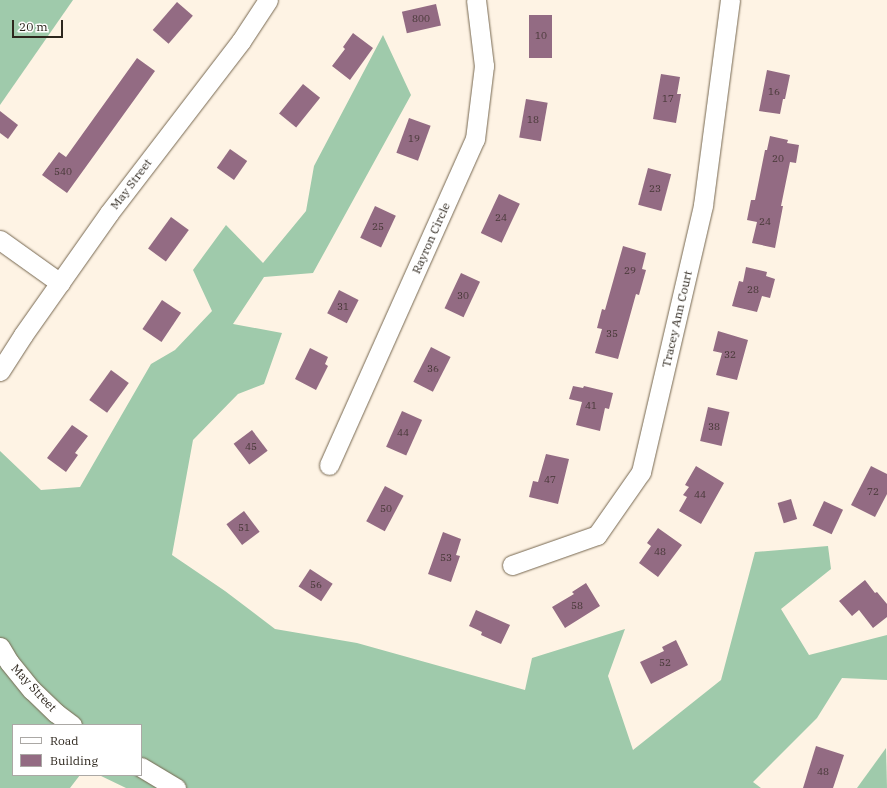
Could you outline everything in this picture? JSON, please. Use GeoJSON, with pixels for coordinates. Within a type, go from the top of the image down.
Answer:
{"type":"FeatureCollection","features":[{"type":"Feature","properties":{"kind":"street","name":"May Street"},"geometry":{"type":"LineString","coordinates":[[0,371],[60,283],[148,162],[241,41],[268,0]]}},
{"type":"Feature","properties":{"kind":"street","name":"Rayron Circle"},"geometry":{"type":"LineString","coordinates":[[329,465],[475,139],[484,66],[476,0]]}},
{"type":"Feature","properties":{"kind":"street","name":"Tracey Ann Court"},"geometry":{"type":"LineString","coordinates":[[512,565],[597,535],[641,472],[703,205],[730,0]]}},
{"type":"Feature","properties":{"kind":"street"},"geometry":{"type":"LineString","coordinates":[[0,240],[60,283]]}},
{"type":"Feature","properties":{"kind":"street","name":"May Street"},"geometry":{"type":"LineString","coordinates":[[0,647],[9,662],[32,690],[56,713],[71,724]]}},
{"type":"Feature","properties":{"kind":"street"},"geometry":{"type":"LineString","coordinates":[[142,768],[176,788]]}},
{"type":"Feature","properties":{"kind":"green space"},"geometry":{"type":"Polygon","coordinates":[[[0,0],[73,0],[0,105],[0,0]]]}},
{"type":"Feature","properties":{"kind":"green space"},"geometry":{"type":"Polygon","coordinates":[[[383,35],[411,95],[313,273],[264,277],[233,324],[282,333],[264,384],[238,394],[193,440],[172,555],[225,591],[275,629],[357,643],[525,690],[532,658],[625,629],[608,676],[633,750],[721,680],[755,552],[828,546],[831,569],[781,609],[809,655],[887,635],[887,680],[842,678],[817,718],[753,782],[761,788],[126,788],[101,776],[142,776],[142,724],[12,724],[12,776],[79,776],[70,788],[0,788],[0,451],[41,490],[80,487],[151,364],[175,350],[212,311],[193,270],[226,225],[263,263],[306,211],[314,166],[383,35]]]}},
{"type":"Feature","properties":{"kind":"green space"},"geometry":{"type":"Polygon","coordinates":[[[886,748],[887,788],[857,788],[886,748]]]}},
{"type":"Feature","properties":{"kind":"building"},"geometry":{"type":"Polygon","coordinates":[[[177,2],[193,16],[169,44],[153,30],[177,2]]]}},
{"type":"Feature","properties":{"kind":"building"},"geometry":{"type":"Polygon","coordinates":[[[436,4],[441,25],[407,33],[402,12],[436,4]]]}},
{"type":"Feature","properties":{"kind":"building"},"geometry":{"type":"Polygon","coordinates":[[[529,15],[552,15],[552,58],[529,58],[529,15]]]}},
{"type":"Feature","properties":{"kind":"building"},"geometry":{"type":"Polygon","coordinates":[[[353,33],[373,48],[350,80],[332,66],[345,49],[343,47],[353,33]]]}},
{"type":"Feature","properties":{"kind":"building"},"geometry":{"type":"Polygon","coordinates":[[[137,58],[155,71],[67,193],[42,175],[59,152],[66,157],[137,58]]]}},
{"type":"Feature","properties":{"kind":"building"},"geometry":{"type":"Polygon","coordinates":[[[767,70],[790,75],[780,114],[759,111],[767,70]]]}},
{"type":"Feature","properties":{"kind":"building"},"geometry":{"type":"Polygon","coordinates":[[[661,74],[680,77],[677,94],[681,94],[676,123],[653,119],[661,74]]]}},
{"type":"Feature","properties":{"kind":"building"},"geometry":{"type":"Polygon","coordinates":[[[303,84],[320,98],[296,127],[279,114],[303,84]]]}},
{"type":"Feature","properties":{"kind":"building"},"geometry":{"type":"Polygon","coordinates":[[[526,99],[548,103],[541,141],[519,137],[526,99]]]}},
{"type":"Feature","properties":{"kind":"building"},"geometry":{"type":"Polygon","coordinates":[[[0,111],[18,125],[8,139],[0,133],[0,111]]]}},
{"type":"Feature","properties":{"kind":"building"},"geometry":{"type":"Polygon","coordinates":[[[409,118],[431,126],[418,161],[396,153],[409,118]]]}},
{"type":"Feature","properties":{"kind":"building"},"geometry":{"type":"Polygon","coordinates":[[[770,136],[788,140],[787,143],[799,145],[796,163],[790,162],[781,206],[783,206],[775,248],[752,243],[757,222],[747,220],[751,200],[755,200],[765,150],[767,150],[770,136]]]}},
{"type":"Feature","properties":{"kind":"building"},"geometry":{"type":"Polygon","coordinates":[[[230,149],[247,161],[234,180],[217,168],[230,149]]]}},
{"type":"Feature","properties":{"kind":"building"},"geometry":{"type":"Polygon","coordinates":[[[648,168],[671,174],[661,211],[638,205],[648,168]]]}},
{"type":"Feature","properties":{"kind":"building"},"geometry":{"type":"Polygon","coordinates":[[[499,194],[520,204],[502,243],[481,233],[499,194]]]}},
{"type":"Feature","properties":{"kind":"building"},"geometry":{"type":"Polygon","coordinates":[[[375,206],[396,216],[381,247],[360,238],[375,206]]]}},
{"type":"Feature","properties":{"kind":"building"},"geometry":{"type":"Polygon","coordinates":[[[171,217],[189,230],[166,261],[148,249],[171,217]]]}},
{"type":"Feature","properties":{"kind":"building"},"geometry":{"type":"Polygon","coordinates":[[[623,246],[646,253],[642,269],[646,270],[639,295],[636,294],[618,359],[595,353],[602,329],[597,328],[602,309],[605,310],[623,246]]]}},
{"type":"Feature","properties":{"kind":"building"},"geometry":{"type":"Polygon","coordinates":[[[746,267],[767,272],[766,276],[775,279],[770,298],[762,296],[757,312],[732,306],[739,281],[743,282],[746,267]]]}},
{"type":"Feature","properties":{"kind":"building"},"geometry":{"type":"Polygon","coordinates":[[[461,273],[480,282],[464,317],[445,308],[461,273]]]}},
{"type":"Feature","properties":{"kind":"building"},"geometry":{"type":"Polygon","coordinates":[[[339,290],[359,300],[347,323],[327,313],[339,290]]]}},
{"type":"Feature","properties":{"kind":"building"},"geometry":{"type":"Polygon","coordinates":[[[162,300],[181,313],[161,342],[142,329],[162,300]]]}},
{"type":"Feature","properties":{"kind":"building"},"geometry":{"type":"Polygon","coordinates":[[[718,331],[748,340],[737,380],[716,375],[722,353],[713,351],[718,331]]]}},
{"type":"Feature","properties":{"kind":"building"},"geometry":{"type":"Polygon","coordinates":[[[431,347],[451,357],[433,392],[413,382],[431,347]]]}},
{"type":"Feature","properties":{"kind":"building"},"geometry":{"type":"Polygon","coordinates":[[[310,348],[328,357],[325,364],[328,366],[316,390],[295,379],[310,348]]]}},
{"type":"Feature","properties":{"kind":"building"},"geometry":{"type":"Polygon","coordinates":[[[111,370],[129,383],[107,413],[89,400],[111,370]]]}},
{"type":"Feature","properties":{"kind":"building"},"geometry":{"type":"Polygon","coordinates":[[[573,386],[583,388],[584,386],[613,393],[609,409],[605,408],[600,431],[576,425],[582,402],[569,399],[573,386]]]}},
{"type":"Feature","properties":{"kind":"building"},"geometry":{"type":"Polygon","coordinates":[[[708,407],[729,412],[722,446],[700,441],[708,407]]]}},
{"type":"Feature","properties":{"kind":"building"},"geometry":{"type":"Polygon","coordinates":[[[402,411],[422,420],[406,456],[386,447],[402,411]]]}},
{"type":"Feature","properties":{"kind":"building"},"geometry":{"type":"Polygon","coordinates":[[[72,425],[88,436],[75,453],[78,455],[66,472],[47,458],[72,425]]]}},
{"type":"Feature","properties":{"kind":"building"},"geometry":{"type":"Polygon","coordinates":[[[252,430],[268,451],[249,465],[234,444],[252,430]]]}},
{"type":"Feature","properties":{"kind":"building"},"geometry":{"type":"Polygon","coordinates":[[[546,454],[569,459],[558,504],[529,497],[533,481],[538,482],[546,454]]]}},
{"type":"Feature","properties":{"kind":"building"},"geometry":{"type":"Polygon","coordinates":[[[696,466],[724,483],[701,524],[679,511],[687,497],[683,495],[689,487],[685,485],[696,466]]]}},
{"type":"Feature","properties":{"kind":"building"},"geometry":{"type":"Polygon","coordinates":[[[871,466],[887,474],[887,494],[875,517],[851,505],[871,466]]]}},
{"type":"Feature","properties":{"kind":"building"},"geometry":{"type":"Polygon","coordinates":[[[385,486],[404,496],[385,531],[366,521],[385,486]]]}},
{"type":"Feature","properties":{"kind":"building"},"geometry":{"type":"Polygon","coordinates":[[[791,499],[797,519],[784,523],[778,503],[791,499]]]}},
{"type":"Feature","properties":{"kind":"building"},"geometry":{"type":"Polygon","coordinates":[[[824,501],[843,510],[832,534],[813,525],[824,501]]]}},
{"type":"Feature","properties":{"kind":"building"},"geometry":{"type":"Polygon","coordinates":[[[244,511],[260,532],[242,545],[226,524],[244,511]]]}},
{"type":"Feature","properties":{"kind":"building"},"geometry":{"type":"Polygon","coordinates":[[[658,528],[682,545],[658,577],[639,563],[651,546],[647,543],[658,528]]]}},
{"type":"Feature","properties":{"kind":"building"},"geometry":{"type":"Polygon","coordinates":[[[443,532],[461,539],[456,555],[460,556],[451,582],[428,574],[443,532]]]}},
{"type":"Feature","properties":{"kind":"building"},"geometry":{"type":"Polygon","coordinates":[[[310,569],[333,584],[321,601],[299,587],[310,569]]]}},
{"type":"Feature","properties":{"kind":"building"},"geometry":{"type":"Polygon","coordinates":[[[865,580],[875,593],[877,592],[887,604],[887,617],[873,628],[859,610],[852,616],[839,601],[865,580]]]}},
{"type":"Feature","properties":{"kind":"building"},"geometry":{"type":"Polygon","coordinates":[[[586,583],[600,606],[565,628],[552,607],[574,594],[572,592],[586,583]]]}},
{"type":"Feature","properties":{"kind":"building"},"geometry":{"type":"Polygon","coordinates":[[[476,610],[510,625],[501,644],[481,635],[482,632],[469,626],[476,610]]]}},
{"type":"Feature","properties":{"kind":"building"},"geometry":{"type":"Polygon","coordinates":[[[676,640],[688,665],[651,684],[640,662],[664,651],[662,647],[676,640]]]}},
{"type":"Feature","properties":{"kind":"building"},"geometry":{"type":"Polygon","coordinates":[[[816,746],[844,755],[833,788],[803,788],[816,746]]]}}]}
